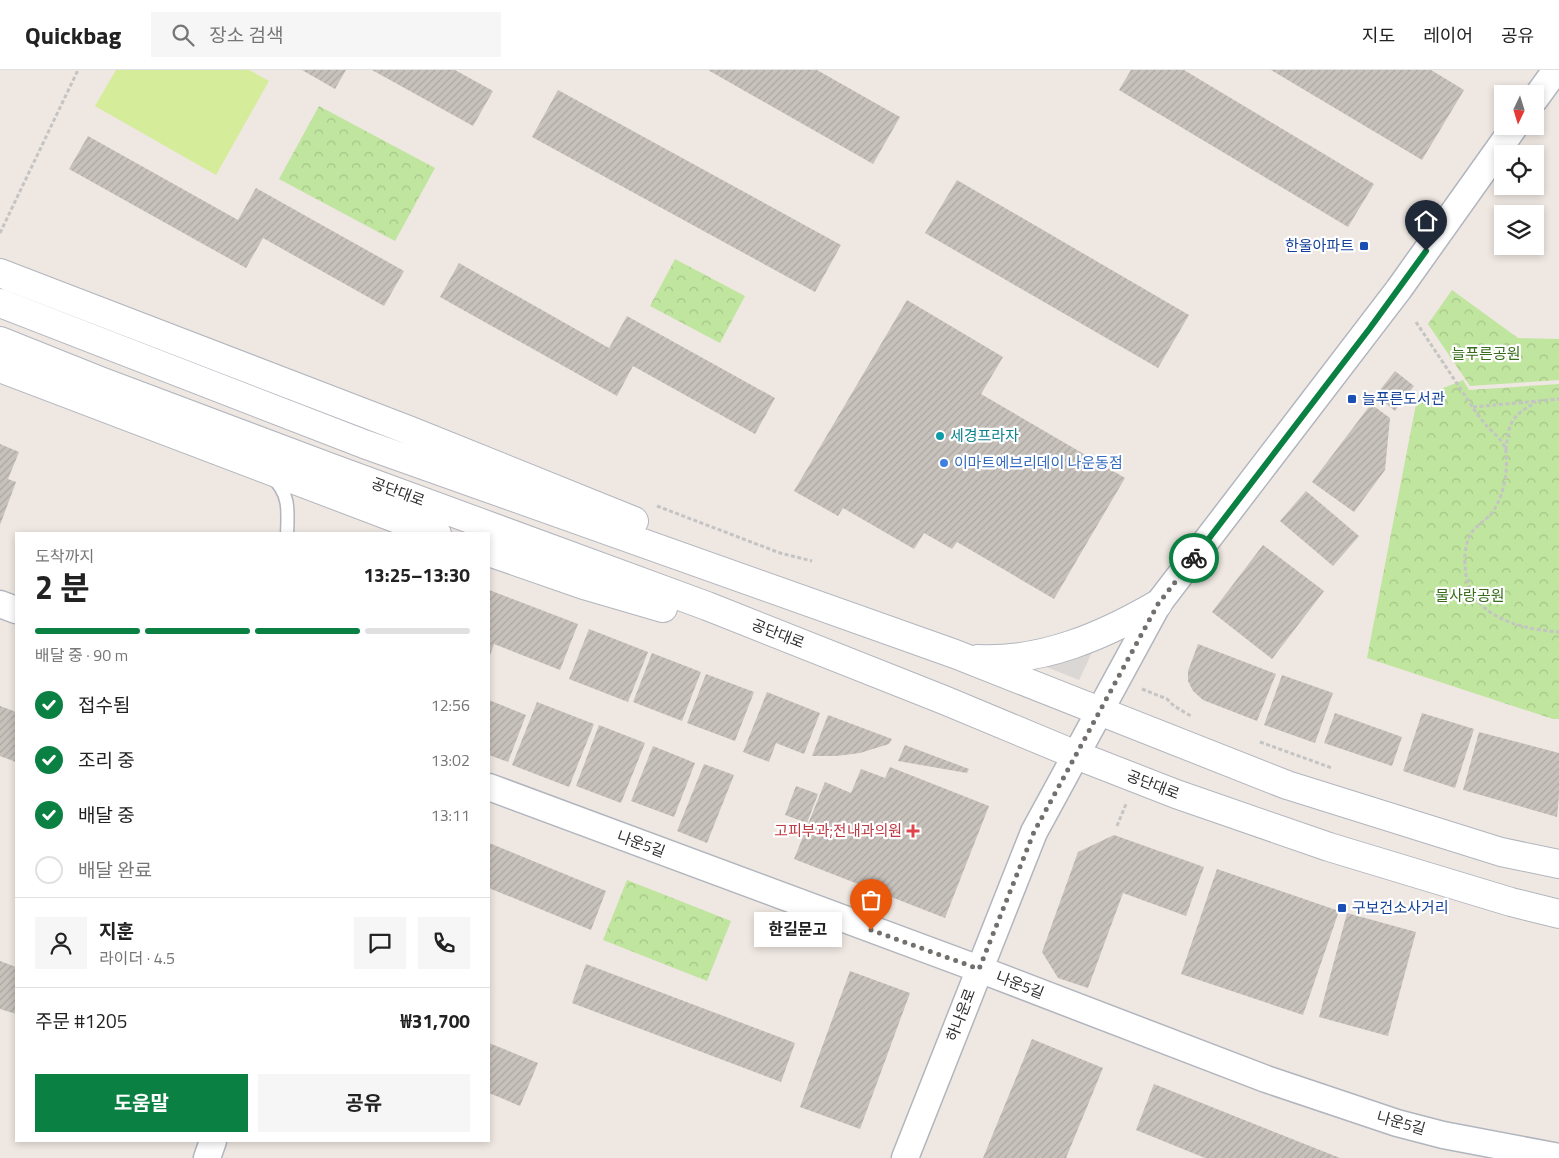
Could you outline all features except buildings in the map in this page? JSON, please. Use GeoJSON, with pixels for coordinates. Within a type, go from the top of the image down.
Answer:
{"type":"FeatureCollection","features":[{"type":"Feature","properties":{"kind":"street"},"geometry":{"type":"LineString","coordinates":[[1544,87],[1556,70]]}},
{"type":"Feature","properties":{"kind":"street","name":"하나운로"},"geometry":{"type":"LineString","coordinates":[[905,1158],[1034,832],[1158,604],[1399,289],[1509,135]]}},
{"type":"Feature","properties":{"kind":"street"},"geometry":{"type":"LineString","coordinates":[[0,273],[420,434],[685,541],[954,654],[1287,785],[1501,852],[1559,864]]}},
{"type":"Feature","properties":{"kind":"street"},"geometry":{"type":"LineString","coordinates":[[0,303],[364,444],[954,654],[975,659],[997,660],[1057,651],[1125,624],[1158,604]]}},
{"type":"Feature","properties":{"kind":"street","name":"공단대로"},"geometry":{"type":"LineString","coordinates":[[0,341],[302,457],[707,606],[1176,794],[1329,847],[1510,902],[1559,914]]}},
{"type":"Feature","properties":{"kind":"street"},"geometry":{"type":"LineString","coordinates":[[0,368],[434,532]]}},
{"type":"Feature","properties":{"kind":"street"},"geometry":{"type":"LineString","coordinates":[[490,552],[584,585],[856,665]]}},
{"type":"Feature","properties":{"kind":"street"},"geometry":{"type":"LineString","coordinates":[[0,604],[15,610]]}},
{"type":"Feature","properties":{"kind":"street","name":"나운5길"},"geometry":{"type":"LineString","coordinates":[[490,787],[979,969],[1266,1080],[1396,1123],[1443,1135],[1559,1157]]}},
{"type":"Feature","properties":{"kind":"street"},"geometry":{"type":"LineString","coordinates":[[206,1158],[213,1142]]}},
{"type":"Feature","properties":{"kind":"lane"},"geometry":{"type":"LineString","coordinates":[[263,468],[277,482],[285,495],[288,511],[287,532]]}},
{"type":"Feature","properties":{"kind":"lane"},"geometry":{"type":"LineString","coordinates":[[399,532],[402,530],[434,532]]}},
{"type":"Feature","properties":{"kind":"path"},"geometry":{"type":"LineString","coordinates":[[0,233],[78,70]]}},
{"type":"Feature","properties":{"kind":"path"},"geometry":{"type":"LineString","coordinates":[[1416,322],[1473,407],[1499,438],[1506,450]]}},
{"type":"Feature","properties":{"kind":"path"},"geometry":{"type":"LineString","coordinates":[[1473,407],[1559,399]]}},
{"type":"Feature","properties":{"kind":"path"},"geometry":{"type":"LineString","coordinates":[[1537,401],[1514,416],[1508,430],[1505,475],[1501,495],[1491,514],[1471,534],[1464,560],[1465,578],[1484,608],[1498,618],[1523,626],[1559,632]]}},
{"type":"Feature","properties":{"kind":"path"},"geometry":{"type":"LineString","coordinates":[[1167,698],[1174,706],[1198,720]]}},
{"type":"Feature","properties":{"kind":"path"},"geometry":{"type":"LineString","coordinates":[[1252,739],[1334,768]]}},
{"type":"Feature","properties":{"kind":"green space"},"geometry":{"type":"Polygon","coordinates":[[[116,70],[249,70],[269,81],[216,175],[95,106],[116,70]]]}},
{"type":"Feature","properties":{"kind":"green space"},"geometry":{"type":"Polygon","coordinates":[[[319,106],[435,168],[395,241],[279,179],[319,106]]]}},
{"type":"Feature","properties":{"kind":"green space"},"geometry":{"type":"Polygon","coordinates":[[[675,259],[745,296],[720,343],[650,306],[675,259]]]}},
{"type":"Feature","properties":{"kind":"green space","name":"늘푸른공원"},"geometry":{"type":"Polygon","coordinates":[[[1452,290],[1518,338],[1559,339],[1559,380],[1470,386],[1428,324],[1452,290]]]}},
{"type":"Feature","properties":{"kind":"green space","name":"물사랑공원"},"geometry":{"type":"Polygon","coordinates":[[[1463,380],[1469,390],[1559,384],[1559,719],[1553,719],[1367,658],[1417,399],[1463,380]]]}},
{"type":"Feature","properties":{"kind":"green space"},"geometry":{"type":"Polygon","coordinates":[[[627,880],[731,921],[707,981],[603,940],[627,880]]]}},
{"type":"Feature","properties":{"kind":"shaded area"},"geometry":{"type":"Polygon","coordinates":[[[1095,646],[1079,680],[1044,666],[1095,646]]]}},
{"type":"Feature","properties":{"kind":"way so far"},"geometry":{"type":"LineString","coordinates":[[871,930],[979,969],[1034,832],[1158,604],[1194,558]]}},
{"type":"Feature","properties":{"kind":"place","name":"한울아파트"},"geometry":{"type":"Point","coordinates":[1364,246]}},
{"type":"Feature","properties":{"kind":"place","name":"늘푸른도서관"},"geometry":{"type":"Point","coordinates":[1352,399]}},
{"type":"Feature","properties":{"kind":"place","name":"세경프라자"},"geometry":{"type":"Point","coordinates":[940,436]}},
{"type":"Feature","properties":{"kind":"place","name":"이마트에브리데이 나운동점"},"geometry":{"type":"Point","coordinates":[944,463]}},
{"type":"Feature","properties":{"kind":"place","name":"고피부과;전내과의원"},"geometry":{"type":"Point","coordinates":[913,831]}},
{"type":"Feature","properties":{"kind":"place","name":"구보건소사거리"},"geometry":{"type":"Point","coordinates":[1342,908]}},
{"type":"Feature","properties":{"kind":"place","name":"한길문고"},"geometry":{"type":"Point","coordinates":[871,930]}},
{"type":"Feature","properties":{"kind":"route"},"geometry":{"type":"LineString","coordinates":[[1194,558],[1370,328],[1426,251]]}}]}
